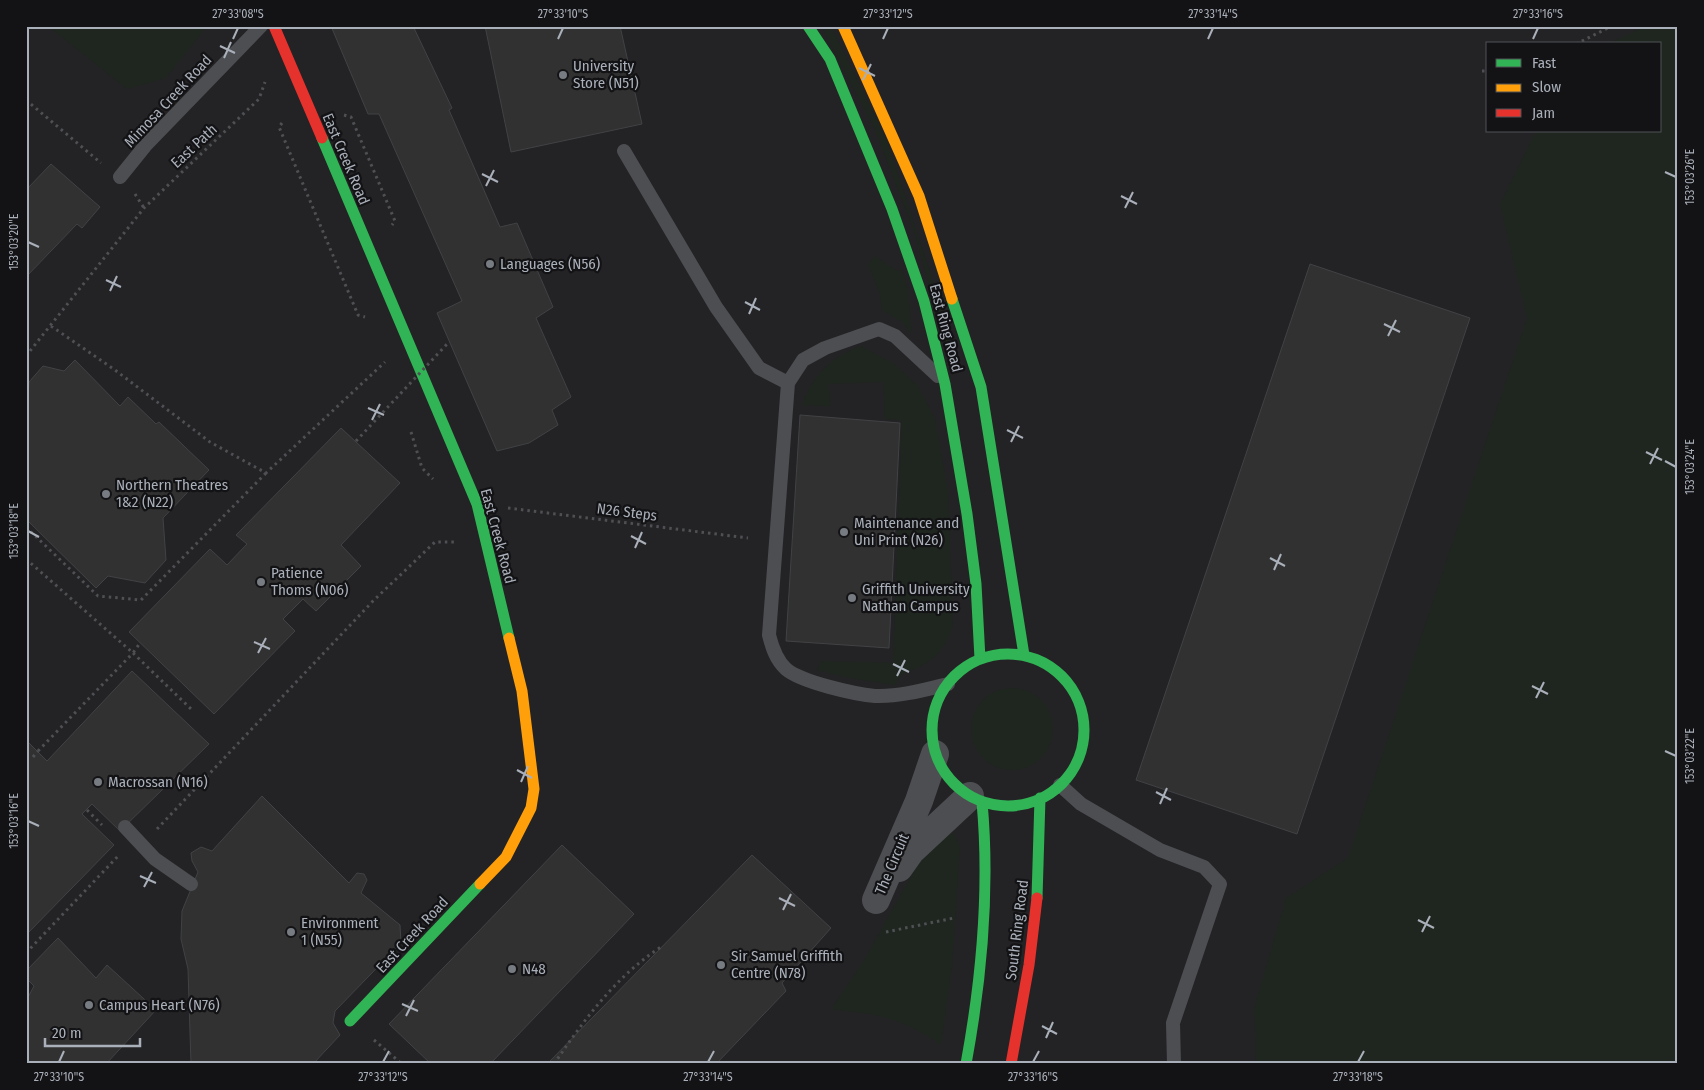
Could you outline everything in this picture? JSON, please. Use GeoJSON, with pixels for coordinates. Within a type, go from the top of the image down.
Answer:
{"type":"FeatureCollection","features":[{"type":"Feature","properties":{"kind":"street","name":"East Creek Road"},"geometry":{"type":"LineString","coordinates":[[274,26],[477,504],[522,691],[534,789],[531,808],[506,857],[350,1021]]}},
{"type":"Feature","properties":{"kind":"street","name":"East Ring Road"},"geometry":{"type":"LineString","coordinates":[[808,26],[830,59],[892,209],[924,301],[945,384],[976,584],[980,659]]}},
{"type":"Feature","properties":{"kind":"street","name":"East Ring Road"},"geometry":{"type":"LineString","coordinates":[[843,26],[919,196],[981,387],[1024,655]]}},
{"type":"Feature","properties":{"kind":"street"},"geometry":{"type":"LineString","coordinates":[[994,655],[1024,655],[1060,673],[1070,684],[1082,720],[1082,743],[1074,766],[1060,785],[1040,798],[1022,804],[1002,806],[976,799],[954,785],[943,770],[935,754],[932,730],[936,705],[948,684],[962,669],[980,659],[994,655]]}},
{"type":"Feature","properties":{"kind":"street","name":"The Circuit"},"geometry":{"type":"LineString","coordinates":[[935,754],[919,801],[876,900],[911,851],[976,799]]}},
{"type":"Feature","properties":{"kind":"street","name":"South Ring Road"},"geometry":{"type":"LineString","coordinates":[[1011,1064],[1035,925],[1041,825],[1040,798]]}},
{"type":"Feature","properties":{"kind":"street"},"geometry":{"type":"LineString","coordinates":[[966,1064],[973,1026],[985,917],[985,825],[976,799]]}},
{"type":"Feature","properties":{"kind":"lane","name":"Mimosa Creek Road"},"geometry":{"type":"LineString","coordinates":[[120,177],[146,146],[261,26]]}},
{"type":"Feature","properties":{"kind":"lane"},"geometry":{"type":"LineString","coordinates":[[624,151],[716,307],[759,368],[788,382]]}},
{"type":"Feature","properties":{"kind":"lane"},"geometry":{"type":"LineString","coordinates":[[945,384],[895,336],[879,329],[842,342],[803,360],[788,382],[769,634],[778,658],[787,670],[805,678],[855,693],[876,696],[896,695],[948,684]]}},
{"type":"Feature","properties":{"kind":"lane"},"geometry":{"type":"LineString","coordinates":[[1060,785],[1081,804],[1152,845],[1204,867],[1220,884],[1174,1023],[1174,1064]]}},
{"type":"Feature","properties":{"kind":"lane"},"geometry":{"type":"LineString","coordinates":[[125,827],[154,859],[191,884]]}},
{"type":"Feature","properties":{"kind":"path"},"geometry":{"type":"LineString","coordinates":[[1580,42],[1612,26]]}},
{"type":"Feature","properties":{"kind":"path","name":"East Path"},"geometry":{"type":"LineString","coordinates":[[26,356],[144,208],[260,99]]}},
{"type":"Feature","properties":{"kind":"path"},"geometry":{"type":"LineString","coordinates":[[26,100],[120,177],[144,208]]}},
{"type":"Feature","properties":{"kind":"path"},"geometry":{"type":"LineString","coordinates":[[51,326],[115,370],[210,442],[266,474]]}},
{"type":"Feature","properties":{"kind":"path"},"geometry":{"type":"LineString","coordinates":[[356,442],[448,343]]}},
{"type":"Feature","properties":{"kind":"path"},"geometry":{"type":"LineString","coordinates":[[26,527],[98,596],[141,600],[266,474],[389,358]]}},
{"type":"Feature","properties":{"kind":"path","name":"N26 Steps"},"geometry":{"type":"LineString","coordinates":[[503,508],[748,538]]}},
{"type":"Feature","properties":{"kind":"path"},"geometry":{"type":"LineString","coordinates":[[154,859],[151,835],[373,601],[435,542],[456,542],[462,547]]}},
{"type":"Feature","properties":{"kind":"path"},"geometry":{"type":"LineString","coordinates":[[26,558],[133,653],[192,710]]}},
{"type":"Feature","properties":{"kind":"path"},"geometry":{"type":"LineString","coordinates":[[33,757],[133,653],[140,643]]}},
{"type":"Feature","properties":{"kind":"path"},"geometry":{"type":"LineString","coordinates":[[26,953],[126,848]]}},
{"type":"Feature","properties":{"kind":"path"},"geometry":{"type":"LineString","coordinates":[[886,932],[954,918]]}},
{"type":"Feature","properties":{"kind":"path"},"geometry":{"type":"LineString","coordinates":[[554,1064],[589,1013],[643,959],[661,947]]}},
{"type":"Feature","properties":{"kind":"shaded area","name":"Griffith University Nathan Campus"},"geometry":{"type":"Polygon","coordinates":[[[26,26],[1678,26],[1678,1064],[26,1064],[26,26]]]}},
{"type":"Feature","properties":{"kind":"shaded area"},"geometry":{"type":"Polygon","coordinates":[[[51,26],[207,26],[166,78],[127,89],[52,29],[51,26]]]}},
{"type":"Feature","properties":{"kind":"shaded area"},"geometry":{"type":"Polygon","coordinates":[[[821,26],[831,26],[887,141],[960,363],[952,365],[913,228],[874,128],[821,26]]]}},
{"type":"Feature","properties":{"kind":"shaded area"},"geometry":{"type":"Polygon","coordinates":[[[1646,26],[1678,26],[1678,1064],[1256,1064],[1254,1009],[1286,898],[1348,858],[1527,318],[1500,204],[1536,132],[1662,132],[1662,42],[1612,42],[1646,26]]]}},
{"type":"Feature","properties":{"kind":"shaded area"},"geometry":{"type":"Polygon","coordinates":[[[875,256],[897,271],[902,270],[908,290],[912,334],[902,322],[882,310],[880,294],[868,265],[875,256]]]}},
{"type":"Feature","properties":{"kind":"shaded area"},"geometry":{"type":"Polygon","coordinates":[[[861,346],[894,364],[918,386],[935,419],[948,490],[953,625],[940,651],[928,662],[902,674],[895,685],[849,678],[817,670],[821,661],[893,663],[902,420],[885,419],[883,382],[828,384],[831,406],[802,405],[806,394],[824,368],[850,350],[861,346]]]}},
{"type":"Feature","properties":{"kind":"shaded area"},"geometry":{"type":"Polygon","coordinates":[[[1012,688],[1028,691],[1041,700],[1050,713],[1053,729],[1050,745],[1041,758],[1028,767],[1012,770],[996,767],[983,758],[974,745],[971,729],[974,713],[983,700],[996,691],[1012,688]]]}},
{"type":"Feature","properties":{"kind":"shaded area"},"geometry":{"type":"Polygon","coordinates":[[[948,833],[953,833],[960,846],[952,967],[941,1045],[916,1030],[888,1018],[831,1009],[863,962],[918,864],[948,833]]]}},
{"type":"Feature","properties":{"kind":"building","name":"Languages (N56)"},"geometry":{"type":"Polygon","coordinates":[[[331,26],[413,26],[452,108],[449,110],[500,227],[517,223],[553,307],[536,318],[571,397],[552,410],[558,425],[529,443],[497,451],[437,313],[462,301],[379,114],[368,114],[331,26]]]}},
{"type":"Feature","properties":{"kind":"building","name":"University Store (N51)"},"geometry":{"type":"Polygon","coordinates":[[[485,26],[620,26],[642,124],[511,152],[485,26]]]}},
{"type":"Feature","properties":{"kind":"building"},"geometry":{"type":"Polygon","coordinates":[[[51,164],[100,207],[82,228],[77,224],[26,277],[26,190],[51,164]]]}},
{"type":"Feature","properties":{"kind":"building"},"geometry":{"type":"Polygon","coordinates":[[[1310,264],[1470,318],[1297,834],[1136,780],[1310,264]]]}},
{"type":"Feature","properties":{"kind":"building","name":"Northern Theatres 1&2 (N22)"},"geometry":{"type":"Polygon","coordinates":[[[75,360],[120,406],[128,397],[156,424],[159,422],[209,470],[163,518],[166,560],[145,583],[108,576],[96,588],[26,519],[26,425],[29,382],[43,366],[64,371],[75,360]]]}},
{"type":"Feature","properties":{"kind":"building","name":"Maintenance and Uni Print (N26)"},"geometry":{"type":"Polygon","coordinates":[[[800,415],[900,423],[889,648],[786,641],[800,415]]]}},
{"type":"Feature","properties":{"kind":"building","name":"Patience Thoms (N06)"},"geometry":{"type":"Polygon","coordinates":[[[341,428],[400,483],[341,545],[361,566],[316,611],[303,599],[283,619],[295,631],[214,714],[129,632],[210,549],[227,565],[247,544],[236,535],[341,428]]]}},
{"type":"Feature","properties":{"kind":"building","name":"Macrossan (N16)"},"geometry":{"type":"Polygon","coordinates":[[[132,671],[209,744],[120,831],[92,804],[82,814],[114,845],[26,935],[26,740],[47,761],[132,671]]]}},
{"type":"Feature","properties":{"kind":"building","name":"Environment 1 (N55)"},"geometry":{"type":"Polygon","coordinates":[[[262,796],[349,883],[357,873],[364,874],[367,880],[361,893],[400,925],[401,943],[335,1011],[333,1023],[340,1035],[313,1064],[191,1064],[188,969],[181,939],[182,911],[198,872],[192,861],[191,853],[201,847],[212,851],[262,796]]]}},
{"type":"Feature","properties":{"kind":"building","name":"N48"},"geometry":{"type":"Polygon","coordinates":[[[562,845],[634,914],[490,1064],[431,1064],[389,1024],[562,845]]]}},
{"type":"Feature","properties":{"kind":"building","name":"Sir Samuel Griffith Centre (N78)"},"geometry":{"type":"Polygon","coordinates":[[[752,855],[831,928],[782,983],[786,991],[716,1064],[547,1064],[752,855]]]}},
{"type":"Feature","properties":{"kind":"building","name":"Campus Heart (N76)"},"geometry":{"type":"Polygon","coordinates":[[[58,938],[96,978],[107,965],[156,1010],[106,1064],[26,1064],[26,1001],[34,986],[26,978],[26,971],[58,938]]]}},
{"type":"Feature","properties":{"kind":"traffic: fast"},"geometry":{"type":"LineString","coordinates":[[808,26],[830,59],[892,209],[924,301],[945,384],[967,514],[976,584],[980,659]]}},
{"type":"Feature","properties":{"kind":"traffic: fast"},"geometry":{"type":"LineString","coordinates":[[322,138],[477,504],[509,638]]}},
{"type":"Feature","properties":{"kind":"traffic: fast"},"geometry":{"type":"LineString","coordinates":[[952,299],[981,387],[1024,655]]}},
{"type":"Feature","properties":{"kind":"traffic: fast"},"geometry":{"type":"LineString","coordinates":[[1008,654],[1037,660],[1050,667],[1061,677],[1071,688],[1078,701],[1084,730],[1078,759],[1071,772],[1061,783],[1050,793],[1037,800],[1008,806],[979,800],[966,793],[955,783],[945,772],[938,759],[932,730],[938,701],[945,688],[955,677],[966,667],[979,660],[1008,654]]}},
{"type":"Feature","properties":{"kind":"traffic: fast"},"geometry":{"type":"LineString","coordinates":[[1037,898],[1040,798]]}},
{"type":"Feature","properties":{"kind":"traffic: fast"},"geometry":{"type":"LineString","coordinates":[[966,1064],[980,966],[985,901],[982,802]]}},
{"type":"Feature","properties":{"kind":"traffic: fast"},"geometry":{"type":"LineString","coordinates":[[350,1021],[480,884]]}},
{"type":"Feature","properties":{"kind":"traffic: slow"},"geometry":{"type":"LineString","coordinates":[[843,26],[919,196],[952,299]]}},
{"type":"Feature","properties":{"kind":"traffic: slow"},"geometry":{"type":"LineString","coordinates":[[480,884],[506,857],[531,808],[534,789],[522,691],[509,638]]}},
{"type":"Feature","properties":{"kind":"traffic: jam"},"geometry":{"type":"LineString","coordinates":[[274,26],[322,138]]}},
{"type":"Feature","properties":{"kind":"traffic: jam"},"geometry":{"type":"LineString","coordinates":[[1011,1064],[1029,965],[1037,898]]}},
{"type":"Feature","properties":{"kind":"place","name":"University Store (N51)"},"geometry":{"type":"Point","coordinates":[563,75]}},
{"type":"Feature","properties":{"kind":"place","name":"Languages (N56)"},"geometry":{"type":"Point","coordinates":[490,264]}},
{"type":"Feature","properties":{"kind":"place","name":"Northern Theatres 1&2 (N22)"},"geometry":{"type":"Point","coordinates":[106,494]}},
{"type":"Feature","properties":{"kind":"place","name":"Maintenance and Uni Print (N26)"},"geometry":{"type":"Point","coordinates":[844,532]}},
{"type":"Feature","properties":{"kind":"place","name":"Patience Thoms (N06)"},"geometry":{"type":"Point","coordinates":[261,582]}},
{"type":"Feature","properties":{"kind":"place","name":"Griffith University Nathan Campus"},"geometry":{"type":"Point","coordinates":[852,598]}},
{"type":"Feature","properties":{"kind":"place","name":"Macrossan (N16)"},"geometry":{"type":"Point","coordinates":[98,782]}},
{"type":"Feature","properties":{"kind":"place","name":"Environment 1 (N55)"},"geometry":{"type":"Point","coordinates":[291,932]}},
{"type":"Feature","properties":{"kind":"place","name":"Sir Samuel Griffith Centre (N78)"},"geometry":{"type":"Point","coordinates":[721,965]}},
{"type":"Feature","properties":{"kind":"place","name":"N48"},"geometry":{"type":"Point","coordinates":[512,969]}},
{"type":"Feature","properties":{"kind":"place","name":"Campus Heart (N76)"},"geometry":{"type":"Point","coordinates":[89,1005]}}]}
